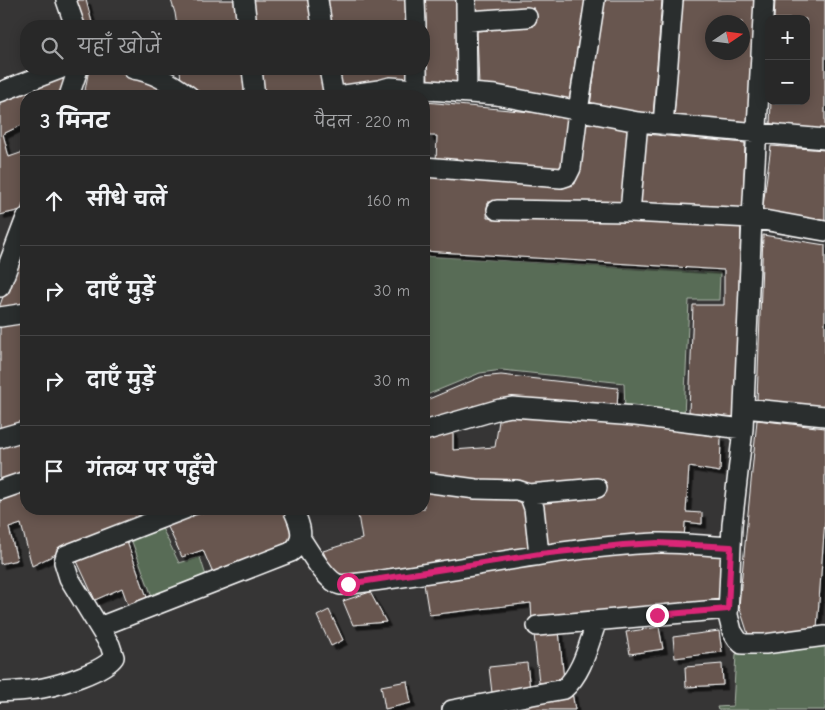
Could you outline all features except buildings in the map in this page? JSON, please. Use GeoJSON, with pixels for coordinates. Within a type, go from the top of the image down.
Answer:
{"type":"FeatureCollection","features":[{"type":"Feature","properties":{"kind":"street"},"geometry":{"type":"LineString","coordinates":[[66,0],[73,20]]}},
{"type":"Feature","properties":{"kind":"street"},"geometry":{"type":"LineString","coordinates":[[244,0],[246,20]]}},
{"type":"Feature","properties":{"kind":"street"},"geometry":{"type":"LineString","coordinates":[[318,0],[321,20]]}},
{"type":"Feature","properties":{"kind":"street"},"geometry":{"type":"LineString","coordinates":[[415,0],[416,20]]}},
{"type":"Feature","properties":{"kind":"street"},"geometry":{"type":"LineString","coordinates":[[466,0],[468,21],[467,92]]}},
{"type":"Feature","properties":{"kind":"street"},"geometry":{"type":"LineString","coordinates":[[430,167],[562,178],[567,176],[571,168],[595,0]]}},
{"type":"Feature","properties":{"kind":"street"},"geometry":{"type":"LineString","coordinates":[[663,125],[673,0]]}},
{"type":"Feature","properties":{"kind":"street"},"geometry":{"type":"LineString","coordinates":[[764,0],[743,429],[731,547],[728,615],[732,631],[742,644],[765,644],[825,635]]}},
{"type":"Feature","properties":{"kind":"street"},"geometry":{"type":"LineString","coordinates":[[468,21],[527,16]]}},
{"type":"Feature","properties":{"kind":"street"},"geometry":{"type":"LineString","coordinates":[[0,92],[44,75]]}},
{"type":"Feature","properties":{"kind":"street"},"geometry":{"type":"LineString","coordinates":[[71,90],[78,75]]}},
{"type":"Feature","properties":{"kind":"street"},"geometry":{"type":"LineString","coordinates":[[80,75],[80,90]]}},
{"type":"Feature","properties":{"kind":"street"},"geometry":{"type":"LineString","coordinates":[[153,75],[181,90]]}},
{"type":"Feature","properties":{"kind":"street"},"geometry":{"type":"LineString","coordinates":[[253,75],[254,90]]}},
{"type":"Feature","properties":{"kind":"street"},"geometry":{"type":"LineString","coordinates":[[331,75],[334,90]]}},
{"type":"Feature","properties":{"kind":"street"},"geometry":{"type":"LineString","coordinates":[[417,75],[417,88]]}},
{"type":"Feature","properties":{"kind":"street"},"geometry":{"type":"LineString","coordinates":[[384,90],[390,87],[467,92],[520,99],[638,122],[825,139]]}},
{"type":"Feature","properties":{"kind":"street"},"geometry":{"type":"LineString","coordinates":[[630,212],[638,122]]}},
{"type":"Feature","properties":{"kind":"street"},"geometry":{"type":"LineString","coordinates":[[497,210],[630,212],[752,218],[825,231]]}},
{"type":"Feature","properties":{"kind":"street"},"geometry":{"type":"LineString","coordinates":[[2,278],[20,233]]}},
{"type":"Feature","properties":{"kind":"street"},"geometry":{"type":"LineString","coordinates":[[0,317],[20,314]]}},
{"type":"Feature","properties":{"kind":"street"},"geometry":{"type":"LineString","coordinates":[[430,429],[500,408],[512,407],[636,416],[743,429]]}},
{"type":"Feature","properties":{"kind":"street"},"geometry":{"type":"LineString","coordinates":[[744,408],[825,416]]}},
{"type":"Feature","properties":{"kind":"street"},"geometry":{"type":"LineString","coordinates":[[0,438],[20,432]]}},
{"type":"Feature","properties":{"kind":"street"},"geometry":{"type":"LineString","coordinates":[[0,490],[20,483]]}},
{"type":"Feature","properties":{"kind":"street"},"geometry":{"type":"LineString","coordinates":[[430,483],[476,489],[517,490],[529,494],[597,488]]}},
{"type":"Feature","properties":{"kind":"street"},"geometry":{"type":"LineString","coordinates":[[529,494],[534,508],[540,554]]}},
{"type":"Feature","properties":{"kind":"street"},"geometry":{"type":"LineString","coordinates":[[0,692],[44,688],[89,673],[111,662],[114,657],[113,651],[69,578],[64,562],[66,555],[169,515]]}},
{"type":"Feature","properties":{"kind":"street"},"geometry":{"type":"LineString","coordinates":[[99,627],[291,552],[297,547],[301,539],[300,522],[296,515]]}},
{"type":"Feature","properties":{"kind":"street"},"geometry":{"type":"LineString","coordinates":[[301,539],[328,577],[335,584],[340,585],[540,554],[657,543],[731,547]]}},
{"type":"Feature","properties":{"kind":"street"},"geometry":{"type":"LineString","coordinates":[[537,626],[728,609]]}},
{"type":"Feature","properties":{"kind":"street"},"geometry":{"type":"LineString","coordinates":[[452,710],[505,705],[564,689],[571,684],[579,672],[597,621]]}},
{"type":"Feature","properties":{"kind":"green space"},"geometry":{"type":"Polygon","coordinates":[[[430,256],[720,273],[719,300],[689,300],[684,417],[625,411],[624,383],[502,370],[480,373],[430,394],[430,256]]]}},
{"type":"Feature","properties":{"kind":"green space"},"geometry":{"type":"Polygon","coordinates":[[[162,528],[179,563],[200,557],[207,579],[153,599],[131,539],[162,528]]]}},
{"type":"Feature","properties":{"kind":"green space"},"geometry":{"type":"Polygon","coordinates":[[[825,645],[825,710],[718,710],[717,707],[733,706],[736,654],[825,645]]]}},
{"type":"Feature","properties":{"kind":"route"},"geometry":{"type":"LineString","coordinates":[[348,584],[540,554],[623,545],[657,543],[731,547],[728,609],[657,615]]}}]}
